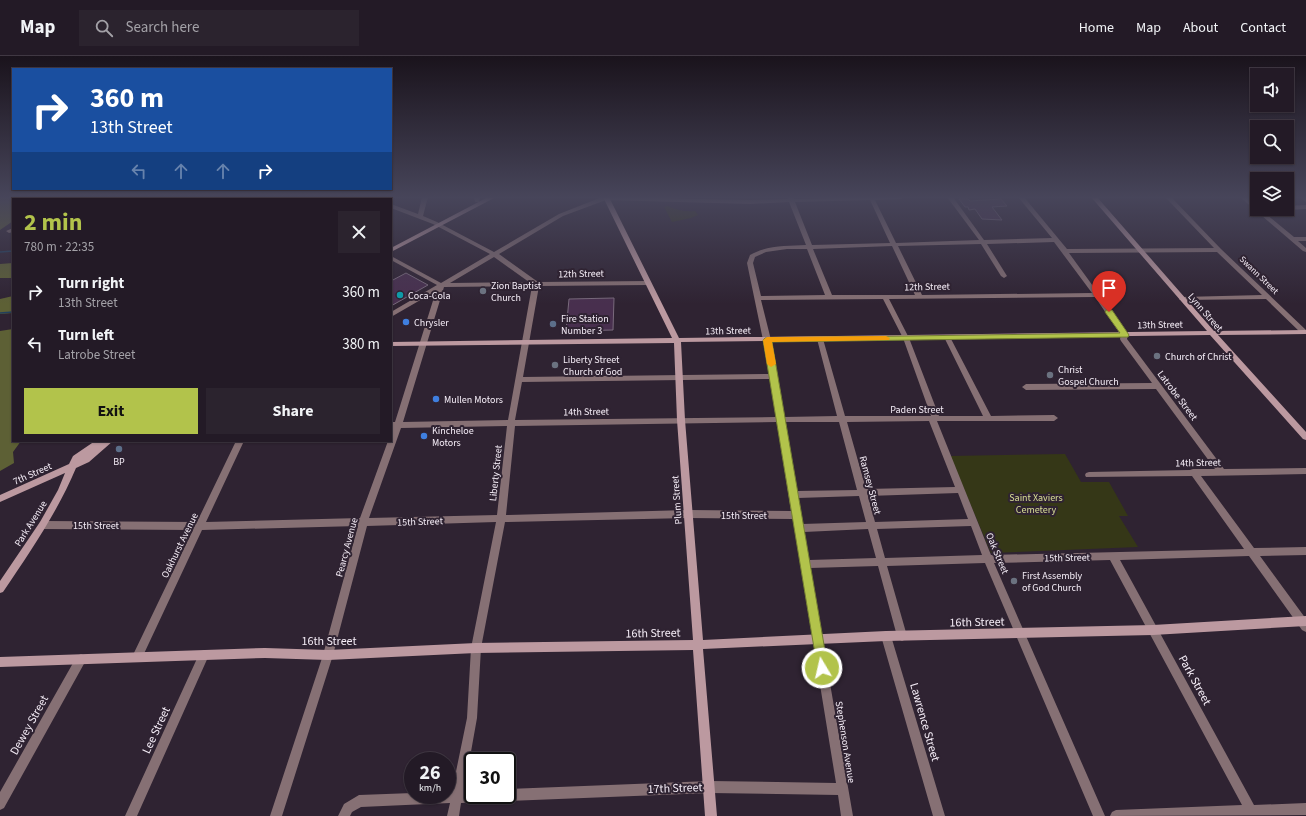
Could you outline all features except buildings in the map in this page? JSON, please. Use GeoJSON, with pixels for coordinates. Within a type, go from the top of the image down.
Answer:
{"type":"FeatureCollection","features":[{"type":"Feature","properties":{"kind":"street"},"geometry":{"type":"LineString","coordinates":[[392,246],[419,232]]}},
{"type":"Feature","properties":{"kind":"street"},"geometry":{"type":"LineString","coordinates":[[392,249],[422,232]]}},
{"type":"Feature","properties":{"kind":"street"},"geometry":{"type":"LineString","coordinates":[[453,232],[496,255],[536,284]]}},
{"type":"Feature","properties":{"kind":"street"},"geometry":{"type":"LineString","coordinates":[[392,314],[533,232]]}},
{"type":"Feature","properties":{"kind":"street","name":"Plum Street"},"geometry":{"type":"LineString","coordinates":[[624,232],[677,341],[681,420],[711,816]]}},
{"type":"Feature","properties":{"kind":"street"},"geometry":{"type":"LineString","coordinates":[[804,232],[829,297]]}},
{"type":"Feature","properties":{"kind":"street"},"geometry":{"type":"LineString","coordinates":[[888,232],[919,296]]}},
{"type":"Feature","properties":{"kind":"street"},"geometry":{"type":"LineString","coordinates":[[976,232],[1004,276]]}},
{"type":"Feature","properties":{"kind":"street","name":"Latrobe Street"},"geometry":{"type":"LineString","coordinates":[[1049,232],[1065,251],[1096,294],[1125,335],[1123,339],[1221,472]]}},
{"type":"Feature","properties":{"kind":"street","name":"Lynn Street"},"geometry":{"type":"LineString","coordinates":[[1124,232],[1306,437]]}},
{"type":"Feature","properties":{"kind":"street","name":"Swann Street"},"geometry":{"type":"LineString","coordinates":[[1202,232],[1305,332]]}},
{"type":"Feature","properties":{"kind":"street"},"geometry":{"type":"LineString","coordinates":[[1286,232],[1305,250]]}},
{"type":"Feature","properties":{"kind":"street"},"geometry":{"type":"LineString","coordinates":[[1294,239],[1306,239]]}},
{"type":"Feature","properties":{"kind":"street"},"geometry":{"type":"LineString","coordinates":[[809,247],[1055,240]]}},
{"type":"Feature","properties":{"kind":"street","name":"Stephenson Avenue"},"geometry":{"type":"LineString","coordinates":[[809,247],[758,252],[752,256],[750,263],[767,340],[847,816]]}},
{"type":"Feature","properties":{"kind":"street"},"geometry":{"type":"LineString","coordinates":[[1065,251],[1219,250]]}},
{"type":"Feature","properties":{"kind":"street"},"geometry":{"type":"LineString","coordinates":[[392,259],[441,285]]}},
{"type":"Feature","properties":{"kind":"street","name":"12th Street"},"geometry":{"type":"LineString","coordinates":[[441,285],[648,282]]}},
{"type":"Feature","properties":{"kind":"street","name":"Liberty Street"},"geometry":{"type":"LineString","coordinates":[[456,797],[472,718],[476,648],[501,518],[511,423],[520,380],[536,284]]}},
{"type":"Feature","properties":{"kind":"street","name":"Pearcy Avenue"},"geometry":{"type":"LineString","coordinates":[[395,425],[423,344],[441,285]]}},
{"type":"Feature","properties":{"kind":"street","name":"12th Street"},"geometry":{"type":"LineString","coordinates":[[758,298],[1096,294]]}},
{"type":"Feature","properties":{"kind":"street","name":"Oak Street"},"geometry":{"type":"LineString","coordinates":[[885,297],[906,338],[936,415],[933,424],[988,559],[1099,816]]}},
{"type":"Feature","properties":{"kind":"street"},"geometry":{"type":"LineString","coordinates":[[1182,299],[1268,297]]}},
{"type":"Feature","properties":{"kind":"street","name":"13th Street"},"geometry":{"type":"LineString","coordinates":[[392,344],[1305,332]]}},
{"type":"Feature","properties":{"kind":"street"},"geometry":{"type":"LineString","coordinates":[[948,337],[988,418]]}},
{"type":"Feature","properties":{"kind":"street","name":"Ramsey Street"},"geometry":{"type":"LineString","coordinates":[[820,339],[843,419],[861,493],[902,636]]}},
{"type":"Feature","properties":{"kind":"street"},"geometry":{"type":"LineString","coordinates":[[520,380],[773,376]]}},
{"type":"Feature","properties":{"kind":"street"},"geometry":{"type":"LineString","coordinates":[[1026,387],[1158,386]]}},
{"type":"Feature","properties":{"kind":"street","name":"Paden Street"},"geometry":{"type":"LineString","coordinates":[[781,420],[1054,418]]}},
{"type":"Feature","properties":{"kind":"street","name":"14th Street"},"geometry":{"type":"LineString","coordinates":[[395,425],[681,420],[781,420]]}},
{"type":"Feature","properties":{"kind":"street","name":"7th Street"},"geometry":{"type":"LineString","coordinates":[[72,467],[76,458],[99,442]]}},
{"type":"Feature","properties":{"kind":"street","name":"7th Street"},"geometry":{"type":"LineString","coordinates":[[0,499],[86,460],[108,442]]}},
{"type":"Feature","properties":{"kind":"street","name":"Oakhurst Avenue"},"geometry":{"type":"LineString","coordinates":[[137,657],[201,526],[240,442]]}},
{"type":"Feature","properties":{"kind":"street","name":"Pearcy Avenue"},"geometry":{"type":"LineString","coordinates":[[276,816],[328,655],[363,523],[389,442]]}},
{"type":"Feature","properties":{"kind":"street","name":"Park Avenue"},"geometry":{"type":"LineString","coordinates":[[1,586],[43,525],[62,491],[72,467]]}},
{"type":"Feature","properties":{"kind":"street","name":"14th Street"},"geometry":{"type":"LineString","coordinates":[[1090,475],[1306,471]]}},
{"type":"Feature","properties":{"kind":"street"},"geometry":{"type":"LineString","coordinates":[[1193,472],[1250,552],[1305,623]]}},
{"type":"Feature","properties":{"kind":"street"},"geometry":{"type":"LineString","coordinates":[[793,494],[961,490]]}},
{"type":"Feature","properties":{"kind":"street","name":"15th Street"},"geometry":{"type":"LineString","coordinates":[[43,525],[201,526],[688,514],[797,515]]}},
{"type":"Feature","properties":{"kind":"street"},"geometry":{"type":"LineString","coordinates":[[799,528],[974,522]]}},
{"type":"Feature","properties":{"kind":"street","name":"15th Street"},"geometry":{"type":"LineString","coordinates":[[805,564],[1306,551]]}},
{"type":"Feature","properties":{"kind":"street","name":"Park Street"},"geometry":{"type":"LineString","coordinates":[[1113,556],[1253,813]]}},
{"type":"Feature","properties":{"kind":"street","name":"16th Street"},"geometry":{"type":"LineString","coordinates":[[0,662],[265,653],[328,655],[476,648],[698,645],[817,638],[1153,630],[1305,623]]}},
{"type":"Feature","properties":{"kind":"street","name":"Lawrence Street"},"geometry":{"type":"LineString","coordinates":[[886,636],[939,816]]}},
{"type":"Feature","properties":{"kind":"street","name":"Lee Street"},"geometry":{"type":"LineString","coordinates":[[131,816],[204,655]]}},
{"type":"Feature","properties":{"kind":"street","name":"Dewey Street"},"geometry":{"type":"LineString","coordinates":[[0,804],[81,659]]}},
{"type":"Feature","properties":{"kind":"street","name":"17th Street"},"geometry":{"type":"LineString","coordinates":[[516,795],[710,787],[842,789]]}},
{"type":"Feature","properties":{"kind":"street","name":"17th Street"},"geometry":{"type":"LineString","coordinates":[[456,797],[464,797]]}},
{"type":"Feature","properties":{"kind":"street","name":"17th Street"},"geometry":{"type":"LineString","coordinates":[[344,816],[348,808],[359,801],[404,799]]}},
{"type":"Feature","properties":{"kind":"street","name":"Liberty Street"},"geometry":{"type":"LineString","coordinates":[[453,816],[455,804]]}},
{"type":"Feature","properties":{"kind":"street"},"geometry":{"type":"LineString","coordinates":[[1116,816],[1253,813],[1306,809]]}},
{"type":"Feature","properties":{"kind":"green space"},"geometry":{"type":"Polygon","coordinates":[[[12,263],[12,278],[0,278],[0,264],[12,263]]]}},
{"type":"Feature","properties":{"kind":"green space"},"geometry":{"type":"Polygon","coordinates":[[[12,296],[12,313],[0,314],[0,299],[12,296]]]}},
{"type":"Feature","properties":{"kind":"green space"},"geometry":{"type":"Polygon","coordinates":[[[12,329],[12,442],[20,442],[13,452],[14,463],[0,471],[0,331],[12,329]]]}},
{"type":"Feature","properties":{"kind":"green space","name":"Saint Xaviers Cemetery"},"geometry":{"type":"Polygon","coordinates":[[[1065,454],[1081,482],[1109,482],[1128,516],[1119,516],[1138,547],[991,553],[950,456],[1065,454]]]}},
{"type":"Feature","properties":{"kind":"waterway"},"geometry":{"type":"LineString","coordinates":[[0,252],[12,251]]}},
{"type":"Feature","properties":{"kind":"waterway"},"geometry":{"type":"LineString","coordinates":[[0,313],[12,312]]}},
{"type":"Feature","properties":{"kind":"slow traffic"},"geometry":{"type":"LineString","coordinates":[[771,364],[767,340],[886,338]]}},
{"type":"Feature","properties":{"kind":"place","name":"Zion Baptist Church"},"geometry":{"type":"Point","coordinates":[483,291]}},
{"type":"Feature","properties":{"kind":"place","name":"Coca-Cola"},"geometry":{"type":"Point","coordinates":[400,295]}},
{"type":"Feature","properties":{"kind":"place","name":"Chrysler"},"geometry":{"type":"Point","coordinates":[406,322]}},
{"type":"Feature","properties":{"kind":"place","name":"Fire Station Number 3"},"geometry":{"type":"Point","coordinates":[553,324]}},
{"type":"Feature","properties":{"kind":"place","name":"Church of Christ"},"geometry":{"type":"Point","coordinates":[1157,356]}},
{"type":"Feature","properties":{"kind":"place","name":"Liberty Street Church of God"},"geometry":{"type":"Point","coordinates":[555,365]}},
{"type":"Feature","properties":{"kind":"place","name":"Christ Gospel Church"},"geometry":{"type":"Point","coordinates":[1050,375]}},
{"type":"Feature","properties":{"kind":"place","name":"Mullen Motors"},"geometry":{"type":"Point","coordinates":[436,399]}},
{"type":"Feature","properties":{"kind":"place","name":"Kincheloe Motors"},"geometry":{"type":"Point","coordinates":[424,436]}},
{"type":"Feature","properties":{"kind":"place","name":"BP"},"geometry":{"type":"Point","coordinates":[119,449]}},
{"type":"Feature","properties":{"kind":"place","name":"First Assembly of God Church"},"geometry":{"type":"Point","coordinates":[1014,581]}},
{"type":"Feature","properties":{"kind":"route"},"geometry":{"type":"LineString","coordinates":[[822,668],[767,340],[1125,335],[1109,312]]}}]}
